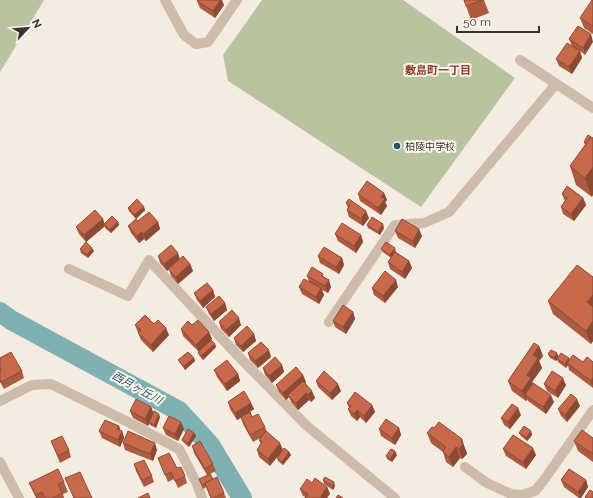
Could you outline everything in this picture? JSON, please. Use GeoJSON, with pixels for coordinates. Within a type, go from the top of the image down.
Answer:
{"type":"FeatureCollection","features":[{"type":"Feature","properties":{"kind":"street"},"geometry":{"type":"LineString","coordinates":[[165,0],[184,35],[196,44],[208,42],[237,0]]}},
{"type":"Feature","properties":{"kind":"street"},"geometry":{"type":"LineString","coordinates":[[520,60],[593,108]]}},
{"type":"Feature","properties":{"kind":"street"},"geometry":{"type":"LineString","coordinates":[[329,322],[395,225],[424,223],[448,212],[556,84]]}},
{"type":"Feature","properties":{"kind":"street"},"geometry":{"type":"LineString","coordinates":[[69,269],[128,296],[149,260],[242,360],[307,426],[395,498]]}},
{"type":"Feature","properties":{"kind":"street"},"geometry":{"type":"LineString","coordinates":[[0,401],[32,385],[51,384],[126,421],[178,449],[197,484],[202,498]]}},
{"type":"Feature","properties":{"kind":"street"},"geometry":{"type":"LineString","coordinates":[[465,467],[488,483],[511,494],[522,494],[535,491],[593,410]]}},
{"type":"Feature","properties":{"kind":"street"},"geometry":{"type":"LineString","coordinates":[[0,462],[19,498]]}},
{"type":"Feature","properties":{"kind":"green space"},"geometry":{"type":"Polygon","coordinates":[[[0,0],[44,0],[0,72],[0,0]]]}},
{"type":"Feature","properties":{"kind":"green space","name":"柏陵中学校"},"geometry":{"type":"Polygon","coordinates":[[[262,0],[403,0],[515,78],[421,207],[228,81],[223,55],[262,0]]]}},
{"type":"Feature","properties":{"kind":"building"},"geometry":{"type":"Polygon","coordinates":[[[220,0],[213,11],[197,1],[220,0]]]}},
{"type":"Feature","properties":{"kind":"building"},"geometry":{"type":"Polygon","coordinates":[[[464,0],[483,0],[466,6],[464,0]]]}},
{"type":"Feature","properties":{"kind":"building"},"geometry":{"type":"Polygon","coordinates":[[[593,0],[593,26],[580,18],[593,0]]]}},
{"type":"Feature","properties":{"kind":"building"},"geometry":{"type":"Polygon","coordinates":[[[578,26],[591,34],[583,48],[569,39],[578,26]]]}},
{"type":"Feature","properties":{"kind":"building"},"geometry":{"type":"Polygon","coordinates":[[[567,43],[580,51],[569,67],[556,59],[567,43]]]}},
{"type":"Feature","properties":{"kind":"building"},"geometry":{"type":"Polygon","coordinates":[[[588,135],[591,137],[586,144],[584,142],[588,135]]]}},
{"type":"Feature","properties":{"kind":"building"},"geometry":{"type":"Polygon","coordinates":[[[591,137],[593,138],[593,167],[585,178],[570,166],[591,137]]]}},
{"type":"Feature","properties":{"kind":"building"},"geometry":{"type":"Polygon","coordinates":[[[367,181],[384,193],[381,197],[385,199],[378,208],[358,194],[367,181]]]}},
{"type":"Feature","properties":{"kind":"building"},"geometry":{"type":"Polygon","coordinates":[[[567,186],[583,198],[571,214],[561,207],[567,198],[562,194],[567,186]]]}},
{"type":"Feature","properties":{"kind":"building"},"geometry":{"type":"Polygon","coordinates":[[[137,199],[144,207],[134,215],[128,208],[137,199]]]}},
{"type":"Feature","properties":{"kind":"building"},"geometry":{"type":"Polygon","coordinates":[[[349,199],[366,211],[361,219],[347,210],[350,205],[346,203],[349,199]]]}},
{"type":"Feature","properties":{"kind":"building"},"geometry":{"type":"Polygon","coordinates":[[[95,210],[103,219],[84,235],[76,227],[95,210]]]}},
{"type":"Feature","properties":{"kind":"building"},"geometry":{"type":"Polygon","coordinates":[[[149,212],[158,222],[143,234],[141,232],[137,236],[128,226],[136,219],[138,221],[149,212]]]}},
{"type":"Feature","properties":{"kind":"building"},"geometry":{"type":"Polygon","coordinates":[[[112,216],[118,222],[109,230],[104,224],[112,216]]]}},
{"type":"Feature","properties":{"kind":"building"},"geometry":{"type":"Polygon","coordinates":[[[372,217],[383,224],[378,232],[367,225],[372,217]]]}},
{"type":"Feature","properties":{"kind":"building"},"geometry":{"type":"Polygon","coordinates":[[[402,219],[419,229],[413,241],[395,231],[402,219]]]}},
{"type":"Feature","properties":{"kind":"building"},"geometry":{"type":"Polygon","coordinates":[[[342,223],[361,235],[354,246],[335,234],[342,223]]]}},
{"type":"Feature","properties":{"kind":"building"},"geometry":{"type":"Polygon","coordinates":[[[86,242],[92,248],[87,255],[80,249],[86,242]]]}},
{"type":"Feature","properties":{"kind":"building"},"geometry":{"type":"Polygon","coordinates":[[[386,242],[395,248],[390,255],[381,249],[386,242]]]}},
{"type":"Feature","properties":{"kind":"building"},"geometry":{"type":"Polygon","coordinates":[[[171,245],[178,253],[164,264],[158,256],[171,245]]]}},
{"type":"Feature","properties":{"kind":"building"},"geometry":{"type":"Polygon","coordinates":[[[324,247],[342,258],[336,267],[318,256],[324,247]]]}},
{"type":"Feature","properties":{"kind":"building"},"geometry":{"type":"Polygon","coordinates":[[[395,252],[409,261],[402,272],[388,262],[395,252]]]}},
{"type":"Feature","properties":{"kind":"building"},"geometry":{"type":"Polygon","coordinates":[[[183,256],[190,264],[176,277],[168,269],[183,256]]]}},
{"type":"Feature","properties":{"kind":"building"},"geometry":{"type":"Polygon","coordinates":[[[577,265],[593,277],[593,295],[587,302],[593,307],[593,321],[586,331],[548,301],[577,265]]]}},
{"type":"Feature","properties":{"kind":"building"},"geometry":{"type":"Polygon","coordinates":[[[312,267],[329,280],[325,286],[307,276],[312,267]]]}},
{"type":"Feature","properties":{"kind":"building"},"geometry":{"type":"Polygon","coordinates":[[[385,271],[396,280],[383,296],[372,288],[385,271]]]}},
{"type":"Feature","properties":{"kind":"building"},"geometry":{"type":"Polygon","coordinates":[[[304,279],[321,288],[316,297],[299,287],[304,279]]]}},
{"type":"Feature","properties":{"kind":"building"},"geometry":{"type":"Polygon","coordinates":[[[207,283],[213,290],[200,301],[194,293],[207,283]]]}},
{"type":"Feature","properties":{"kind":"building"},"geometry":{"type":"Polygon","coordinates":[[[219,296],[225,303],[211,314],[206,307],[219,296]]]}},
{"type":"Feature","properties":{"kind":"building"},"geometry":{"type":"Polygon","coordinates":[[[343,305],[353,312],[343,327],[333,321],[343,305]]]}},
{"type":"Feature","properties":{"kind":"building"},"geometry":{"type":"Polygon","coordinates":[[[232,310],[239,318],[226,330],[219,322],[232,310]]]}},
{"type":"Feature","properties":{"kind":"building"},"geometry":{"type":"Polygon","coordinates":[[[145,315],[154,324],[158,320],[166,328],[151,345],[138,333],[141,330],[135,325],[145,315]]]}},
{"type":"Feature","properties":{"kind":"building"},"geometry":{"type":"Polygon","coordinates":[[[198,320],[209,332],[196,345],[181,329],[188,321],[192,325],[198,320]]]}},
{"type":"Feature","properties":{"kind":"building"},"geometry":{"type":"Polygon","coordinates":[[[247,326],[254,334],[241,346],[234,338],[247,326]]]}},
{"type":"Feature","properties":{"kind":"building"},"geometry":{"type":"Polygon","coordinates":[[[211,340],[215,344],[201,356],[198,352],[211,340]]]}},
{"type":"Feature","properties":{"kind":"building"},"geometry":{"type":"Polygon","coordinates":[[[261,342],[269,350],[255,361],[248,353],[261,342]]]}},
{"type":"Feature","properties":{"kind":"building"},"geometry":{"type":"Polygon","coordinates":[[[534,343],[539,346],[533,355],[538,358],[527,375],[531,378],[522,391],[508,381],[534,343]]]}},
{"type":"Feature","properties":{"kind":"building"},"geometry":{"type":"Polygon","coordinates":[[[551,350],[557,353],[554,358],[548,354],[551,350]]]}},
{"type":"Feature","properties":{"kind":"building"},"geometry":{"type":"Polygon","coordinates":[[[11,352],[22,371],[1,382],[0,358],[11,352]]]}},
{"type":"Feature","properties":{"kind":"building"},"geometry":{"type":"Polygon","coordinates":[[[188,352],[194,358],[184,366],[178,360],[188,352]]]}},
{"type":"Feature","properties":{"kind":"building"},"geometry":{"type":"Polygon","coordinates":[[[561,353],[569,358],[565,364],[557,359],[561,353]]]}},
{"type":"Feature","properties":{"kind":"building"},"geometry":{"type":"Polygon","coordinates":[[[573,355],[583,362],[587,357],[593,362],[593,378],[591,381],[567,363],[573,355]]]}},
{"type":"Feature","properties":{"kind":"building"},"geometry":{"type":"Polygon","coordinates":[[[275,357],[282,365],[269,376],[263,368],[275,357]]]}},
{"type":"Feature","properties":{"kind":"building"},"geometry":{"type":"Polygon","coordinates":[[[227,360],[238,374],[225,384],[214,370],[227,360]]]}},
{"type":"Feature","properties":{"kind":"building"},"geometry":{"type":"Polygon","coordinates":[[[296,367],[303,375],[283,393],[276,385],[296,367]]]}},
{"type":"Feature","properties":{"kind":"building"},"geometry":{"type":"Polygon","coordinates":[[[324,371],[338,384],[330,393],[316,381],[324,371]]]}},
{"type":"Feature","properties":{"kind":"building"},"geometry":{"type":"Polygon","coordinates":[[[552,371],[563,378],[555,391],[544,384],[552,371]]]}},
{"type":"Feature","properties":{"kind":"building"},"geometry":{"type":"Polygon","coordinates":[[[303,381],[312,391],[308,395],[306,393],[296,403],[288,395],[303,381]]]}},
{"type":"Feature","properties":{"kind":"building"},"geometry":{"type":"Polygon","coordinates":[[[533,383],[551,395],[543,407],[525,395],[533,383]]]}},
{"type":"Feature","properties":{"kind":"building"},"geometry":{"type":"Polygon","coordinates":[[[244,391],[251,403],[235,413],[228,402],[244,391]]]}},
{"type":"Feature","properties":{"kind":"building"},"geometry":{"type":"Polygon","coordinates":[[[355,392],[372,405],[364,416],[357,410],[354,414],[348,409],[351,406],[347,403],[355,392]]]}},
{"type":"Feature","properties":{"kind":"building"},"geometry":{"type":"Polygon","coordinates":[[[571,394],[577,399],[565,415],[558,409],[571,394]]]}},
{"type":"Feature","properties":{"kind":"building"},"geometry":{"type":"Polygon","coordinates":[[[136,399],[151,407],[145,419],[130,411],[136,399]]]}},
{"type":"Feature","properties":{"kind":"building"},"geometry":{"type":"Polygon","coordinates":[[[512,404],[518,408],[508,422],[501,418],[512,404]]]}},
{"type":"Feature","properties":{"kind":"building"},"geometry":{"type":"Polygon","coordinates":[[[154,411],[159,414],[154,425],[149,422],[154,411]]]}},
{"type":"Feature","properties":{"kind":"building"},"geometry":{"type":"Polygon","coordinates":[[[250,412],[252,417],[258,414],[265,427],[250,435],[241,417],[250,412]]]}},
{"type":"Feature","properties":{"kind":"building"},"geometry":{"type":"Polygon","coordinates":[[[169,416],[181,422],[175,434],[163,428],[169,416]]]}},
{"type":"Feature","properties":{"kind":"building"},"geometry":{"type":"Polygon","coordinates":[[[386,419],[399,428],[392,438],[379,429],[386,419]]]}},
{"type":"Feature","properties":{"kind":"building"},"geometry":{"type":"Polygon","coordinates":[[[105,420],[119,426],[117,429],[122,431],[118,440],[99,431],[105,420]]]}},
{"type":"Feature","properties":{"kind":"building"},"geometry":{"type":"Polygon","coordinates":[[[439,422],[462,439],[461,442],[463,444],[459,449],[456,447],[449,457],[443,452],[446,447],[427,433],[439,422]]]}},
{"type":"Feature","properties":{"kind":"building"},"geometry":{"type":"Polygon","coordinates":[[[524,426],[531,431],[526,438],[519,433],[524,426]]]}},
{"type":"Feature","properties":{"kind":"building"},"geometry":{"type":"Polygon","coordinates":[[[188,429],[194,433],[188,443],[182,440],[188,429]]]}},
{"type":"Feature","properties":{"kind":"building"},"geometry":{"type":"Polygon","coordinates":[[[582,430],[593,438],[593,454],[574,441],[582,430]]]}},
{"type":"Feature","properties":{"kind":"building"},"geometry":{"type":"Polygon","coordinates":[[[128,431],[155,443],[150,454],[123,443],[128,431]]]}},
{"type":"Feature","properties":{"kind":"building"},"geometry":{"type":"Polygon","coordinates":[[[266,431],[280,443],[268,459],[257,450],[262,442],[259,440],[266,431]]]}},
{"type":"Feature","properties":{"kind":"building"},"geometry":{"type":"Polygon","coordinates":[[[513,435],[533,448],[523,462],[503,449],[513,435]]]}},
{"type":"Feature","properties":{"kind":"building"},"geometry":{"type":"Polygon","coordinates":[[[62,436],[69,450],[58,456],[51,441],[62,436]]]}},
{"type":"Feature","properties":{"kind":"building"},"geometry":{"type":"Polygon","coordinates":[[[200,441],[213,464],[205,469],[192,446],[200,441]]]}},
{"type":"Feature","properties":{"kind":"building"},"geometry":{"type":"Polygon","coordinates":[[[284,448],[289,452],[282,462],[277,458],[284,448]]]}},
{"type":"Feature","properties":{"kind":"building"},"geometry":{"type":"Polygon","coordinates":[[[391,449],[395,451],[390,459],[386,456],[391,449]]]}},
{"type":"Feature","properties":{"kind":"building"},"geometry":{"type":"Polygon","coordinates":[[[169,453],[177,468],[181,467],[185,476],[175,481],[171,472],[165,475],[158,458],[169,453]]]}},
{"type":"Feature","properties":{"kind":"building"},"geometry":{"type":"Polygon","coordinates":[[[144,460],[152,476],[142,480],[134,464],[144,460]]]}},
{"type":"Feature","properties":{"kind":"building"},"geometry":{"type":"Polygon","coordinates":[[[58,469],[64,482],[58,484],[62,493],[52,498],[45,498],[42,492],[36,495],[29,483],[58,469]]]}},
{"type":"Feature","properties":{"kind":"building"},"geometry":{"type":"Polygon","coordinates":[[[569,469],[586,480],[578,492],[561,480],[569,469]]]}},
{"type":"Feature","properties":{"kind":"building"},"geometry":{"type":"Polygon","coordinates":[[[80,472],[92,498],[74,498],[65,478],[80,472]]]}},
{"type":"Feature","properties":{"kind":"building"},"geometry":{"type":"Polygon","coordinates":[[[210,474],[213,479],[202,485],[199,479],[210,474]]]}},
{"type":"Feature","properties":{"kind":"building"},"geometry":{"type":"Polygon","coordinates":[[[217,477],[224,493],[211,498],[205,483],[217,477]]]}},
{"type":"Feature","properties":{"kind":"building"},"geometry":{"type":"Polygon","coordinates":[[[325,477],[334,482],[332,486],[323,480],[325,477]]]}},
{"type":"Feature","properties":{"kind":"building"},"geometry":{"type":"Polygon","coordinates":[[[315,478],[327,487],[320,498],[305,498],[308,494],[300,489],[307,479],[312,483],[315,478]]]}},
{"type":"Feature","properties":{"kind":"building"},"geometry":{"type":"Polygon","coordinates":[[[590,490],[593,492],[593,498],[586,498],[585,497],[590,490]]]}},
{"type":"Feature","properties":{"kind":"building"},"geometry":{"type":"Polygon","coordinates":[[[148,493],[150,498],[138,498],[148,493]]]}},
{"type":"Feature","properties":{"kind":"building"},"geometry":{"type":"Polygon","coordinates":[[[338,495],[343,498],[336,498],[338,495]]]}},
{"type":"Feature","properties":{"kind":"waterway","name":"西月ヶ丘川"},"geometry":{"type":"LineString","coordinates":[[0,312],[11,320],[179,411],[210,445],[242,498]]}},
{"type":"Feature","properties":{"kind":"place","name":"柏陵中学校"},"geometry":{"type":"Point","coordinates":[397,146]}},
{"type":"Feature","properties":{"kind":"district","name":"敷島町一丁目"},"geometry":{"type":"Point","coordinates":[438,70]}}]}
